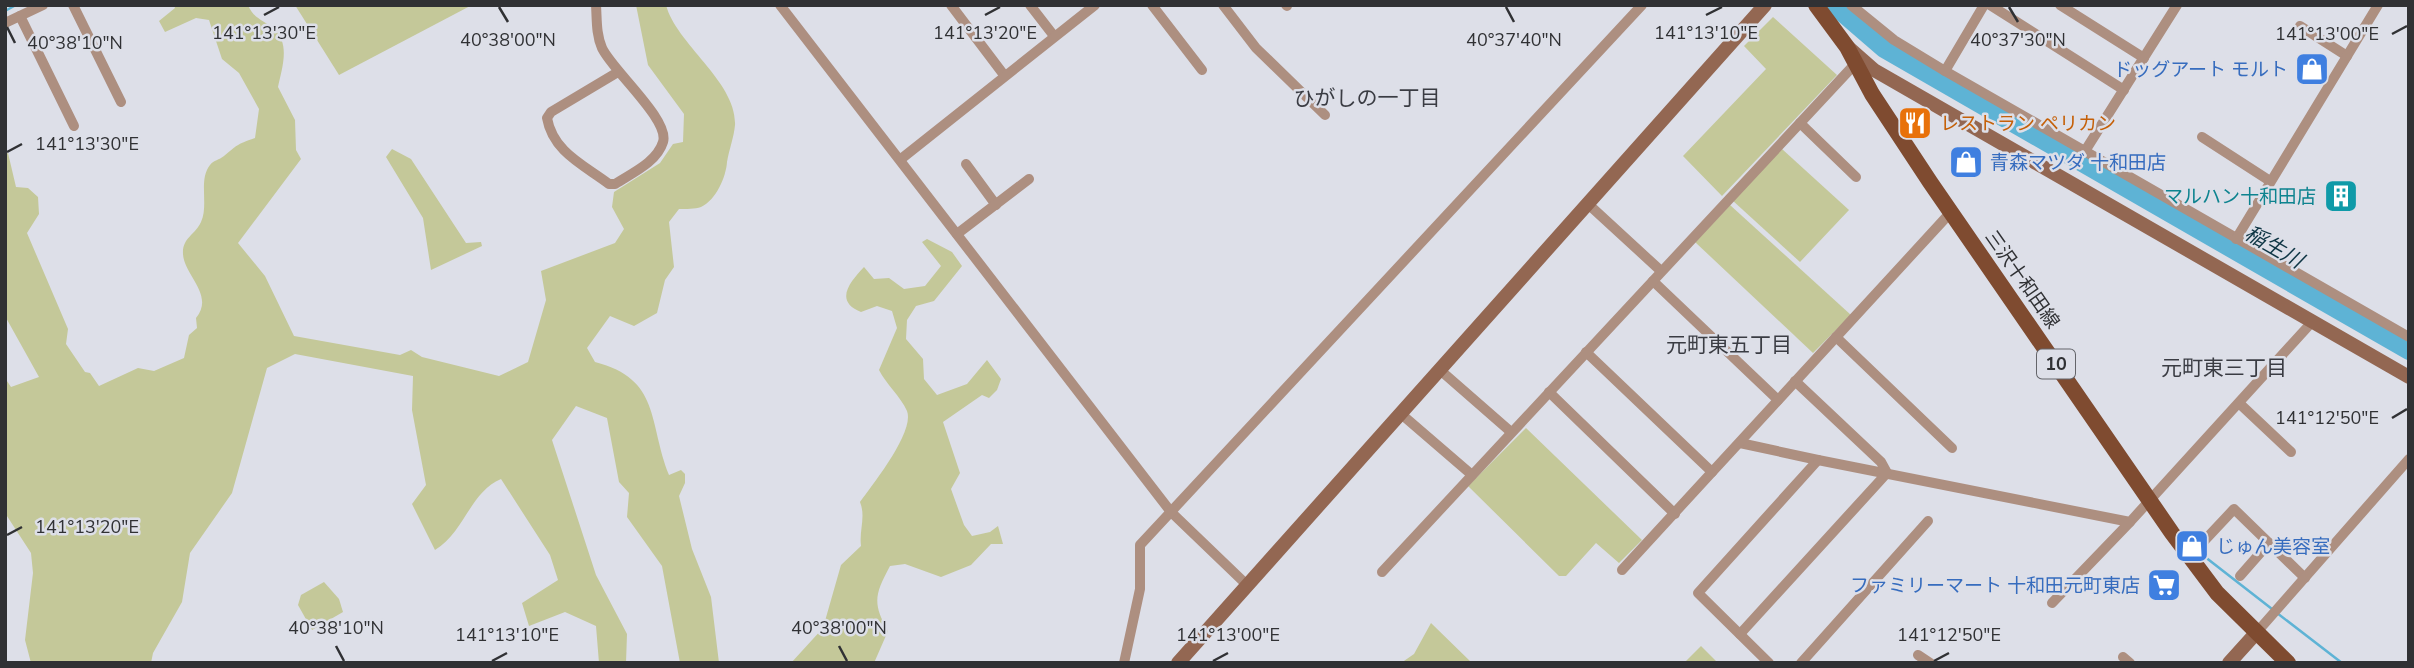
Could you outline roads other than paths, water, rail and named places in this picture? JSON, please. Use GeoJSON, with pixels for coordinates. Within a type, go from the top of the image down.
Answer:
{"type":"FeatureCollection","features":[{"type":"Feature","properties":{"kind":"main road","name":"三沢十和田線"},"geometry":{"type":"LineString","coordinates":[[1816,5],[1847,47],[1872,94],[1951,212],[2189,557],[2217,593],[2288,663]]}},
{"type":"Feature","properties":{"kind":"street"},"geometry":{"type":"LineString","coordinates":[[5,23],[43,5]]}},
{"type":"Feature","properties":{"kind":"street"},"geometry":{"type":"LineString","coordinates":[[73,5],[121,102]]}},
{"type":"Feature","properties":{"kind":"street"},"geometry":{"type":"LineString","coordinates":[[596,5],[597,36],[618,72],[664,131],[664,139],[650,162],[615,184],[609,184],[564,153],[549,129],[547,118],[551,112],[618,72]]}},
{"type":"Feature","properties":{"kind":"street"},"geometry":{"type":"LineString","coordinates":[[780,5],[1171,512],[1247,584]]}},
{"type":"Feature","properties":{"kind":"street"},"geometry":{"type":"LineString","coordinates":[[951,5],[1004,75]]}},
{"type":"Feature","properties":{"kind":"street"},"geometry":{"type":"LineString","coordinates":[[1030,5],[1054,36]]}},
{"type":"Feature","properties":{"kind":"street"},"geometry":{"type":"LineString","coordinates":[[901,159],[1095,5]]}},
{"type":"Feature","properties":{"kind":"street"},"geometry":{"type":"LineString","coordinates":[[1152,5],[1202,70]]}},
{"type":"Feature","properties":{"kind":"street"},"geometry":{"type":"LineString","coordinates":[[1223,5],[1256,48],[1325,115]]}},
{"type":"Feature","properties":{"kind":"street"},"geometry":{"type":"LineString","coordinates":[[1124,663],[1140,589],[1140,545],[1642,5]]}},
{"type":"Feature","properties":{"kind":"street"},"geometry":{"type":"LineString","coordinates":[[1178,663],[1765,5]]}},
{"type":"Feature","properties":{"kind":"street"},"geometry":{"type":"LineString","coordinates":[[1851,5],[1894,40],[1945,71],[2409,337]]}},
{"type":"Feature","properties":{"kind":"street"},"geometry":{"type":"LineString","coordinates":[[1945,71],[1983,5]]}},
{"type":"Feature","properties":{"kind":"street"},"geometry":{"type":"LineString","coordinates":[[1990,5],[2124,90]]}},
{"type":"Feature","properties":{"kind":"street"},"geometry":{"type":"LineString","coordinates":[[2060,5],[2144,58]]}},
{"type":"Feature","properties":{"kind":"street"},"geometry":{"type":"LineString","coordinates":[[2084,151],[2177,5]]}},
{"type":"Feature","properties":{"kind":"street"},"geometry":{"type":"LineString","coordinates":[[2236,239],[2378,5]]}},
{"type":"Feature","properties":{"kind":"street"},"geometry":{"type":"LineString","coordinates":[[20,16],[74,127]]}},
{"type":"Feature","properties":{"kind":"street"},"geometry":{"type":"LineString","coordinates":[[2300,26],[2347,56]]}},
{"type":"Feature","properties":{"kind":"street","name":"10"},"geometry":{"type":"LineString","coordinates":[[1847,47],[1874,70],[2409,377]]}},
{"type":"Feature","properties":{"kind":"street"},"geometry":{"type":"LineString","coordinates":[[1382,572],[1855,64]]}},
{"type":"Feature","properties":{"kind":"street"},"geometry":{"type":"LineString","coordinates":[[1800,123],[1856,177]]}},
{"type":"Feature","properties":{"kind":"street"},"geometry":{"type":"LineString","coordinates":[[2202,137],[2270,181]]}},
{"type":"Feature","properties":{"kind":"street"},"geometry":{"type":"LineString","coordinates":[[965,164],[996,205]]}},
{"type":"Feature","properties":{"kind":"street"},"geometry":{"type":"LineString","coordinates":[[957,234],[1029,179]]}},
{"type":"Feature","properties":{"kind":"street"},"geometry":{"type":"LineString","coordinates":[[1587,203],[1661,271]]}},
{"type":"Feature","properties":{"kind":"street"},"geometry":{"type":"LineString","coordinates":[[1622,570],[1951,212]]}},
{"type":"Feature","properties":{"kind":"street"},"geometry":{"type":"LineString","coordinates":[[1653,281],[1778,400]]}},
{"type":"Feature","properties":{"kind":"street"},"geometry":{"type":"LineString","coordinates":[[2052,603],[2240,404],[2313,321]]}},
{"type":"Feature","properties":{"kind":"street"},"geometry":{"type":"LineString","coordinates":[[1836,337],[1952,449]]}},
{"type":"Feature","properties":{"kind":"street"},"geometry":{"type":"LineString","coordinates":[[1586,352],[1712,472]]}},
{"type":"Feature","properties":{"kind":"street"},"geometry":{"type":"LineString","coordinates":[[1440,370],[1511,432]]}},
{"type":"Feature","properties":{"kind":"street"},"geometry":{"type":"LineString","coordinates":[[1796,381],[1881,463],[1887,473]]}},
{"type":"Feature","properties":{"kind":"street"},"geometry":{"type":"LineString","coordinates":[[1549,392],[1675,514]]}},
{"type":"Feature","properties":{"kind":"street"},"geometry":{"type":"LineString","coordinates":[[2240,404],[2291,452]]}},
{"type":"Feature","properties":{"kind":"street"},"geometry":{"type":"LineString","coordinates":[[1400,413],[1472,475]]}},
{"type":"Feature","properties":{"kind":"street"},"geometry":{"type":"LineString","coordinates":[[1740,443],[2130,522]]}},
{"type":"Feature","properties":{"kind":"street"},"geometry":{"type":"LineString","coordinates":[[2229,663],[2409,459]]}},
{"type":"Feature","properties":{"kind":"street"},"geometry":{"type":"LineString","coordinates":[[1769,663],[1698,593],[1818,460]]}},
{"type":"Feature","properties":{"kind":"street"},"geometry":{"type":"LineString","coordinates":[[1740,634],[1887,473]]}},
{"type":"Feature","properties":{"kind":"street"},"geometry":{"type":"LineString","coordinates":[[2189,557],[2234,509],[2305,578]]}},
{"type":"Feature","properties":{"kind":"street"},"geometry":{"type":"LineString","coordinates":[[1801,663],[1928,521]]}},
{"type":"Feature","properties":{"kind":"street"},"geometry":{"type":"LineString","coordinates":[[2240,576],[2269,543]]}},
{"type":"Feature","properties":{"kind":"street"},"geometry":{"type":"LineString","coordinates":[[1918,655],[1930,663]]}},
{"type":"Feature","properties":{"kind":"waterway"},"geometry":{"type":"LineString","coordinates":[[5,11],[16,5]]}},
{"type":"Feature","properties":{"kind":"waterway","name":"稲生川"},"geometry":{"type":"LineString","coordinates":[[1833,5],[1884,49],[2409,351]]}},
{"type":"Feature","properties":{"kind":"waterway"},"geometry":{"type":"LineString","coordinates":[[2200,553],[2272,609]]}},
{"type":"Feature","properties":{"kind":"waterway"},"geometry":{"type":"LineString","coordinates":[[2277,613],[2342,663]]}},
{"type":"Feature","properties":{"kind":"place","name":"ドッグアート モルト"},"geometry":{"type":"Point","coordinates":[2312,69]}},
{"type":"Feature","properties":{"kind":"place","name":"レストラン ペリカン"},"geometry":{"type":"Point","coordinates":[1915,123]}},
{"type":"Feature","properties":{"kind":"place","name":"青森マツダ 十和田店"},"geometry":{"type":"Point","coordinates":[1966,162]}},
{"type":"Feature","properties":{"kind":"place","name":"マルハン十和田店"},"geometry":{"type":"Point","coordinates":[2341,196]}},
{"type":"Feature","properties":{"kind":"place","name":"じゅん美容室"},"geometry":{"type":"Point","coordinates":[2192,546]}},
{"type":"Feature","properties":{"kind":"place","name":"ファミリーマート 十和田元町東店"},"geometry":{"type":"Point","coordinates":[2164,585]}},
{"type":"Feature","properties":{"kind":"district","name":"ひがしの一丁目"},"geometry":{"type":"Point","coordinates":[1367,98]}},
{"type":"Feature","properties":{"kind":"district","name":"元町東五丁目"},"geometry":{"type":"Point","coordinates":[1729,345]}},
{"type":"Feature","properties":{"kind":"district","name":"元町東三丁目"},"geometry":{"type":"Point","coordinates":[2224,368]}}]}
